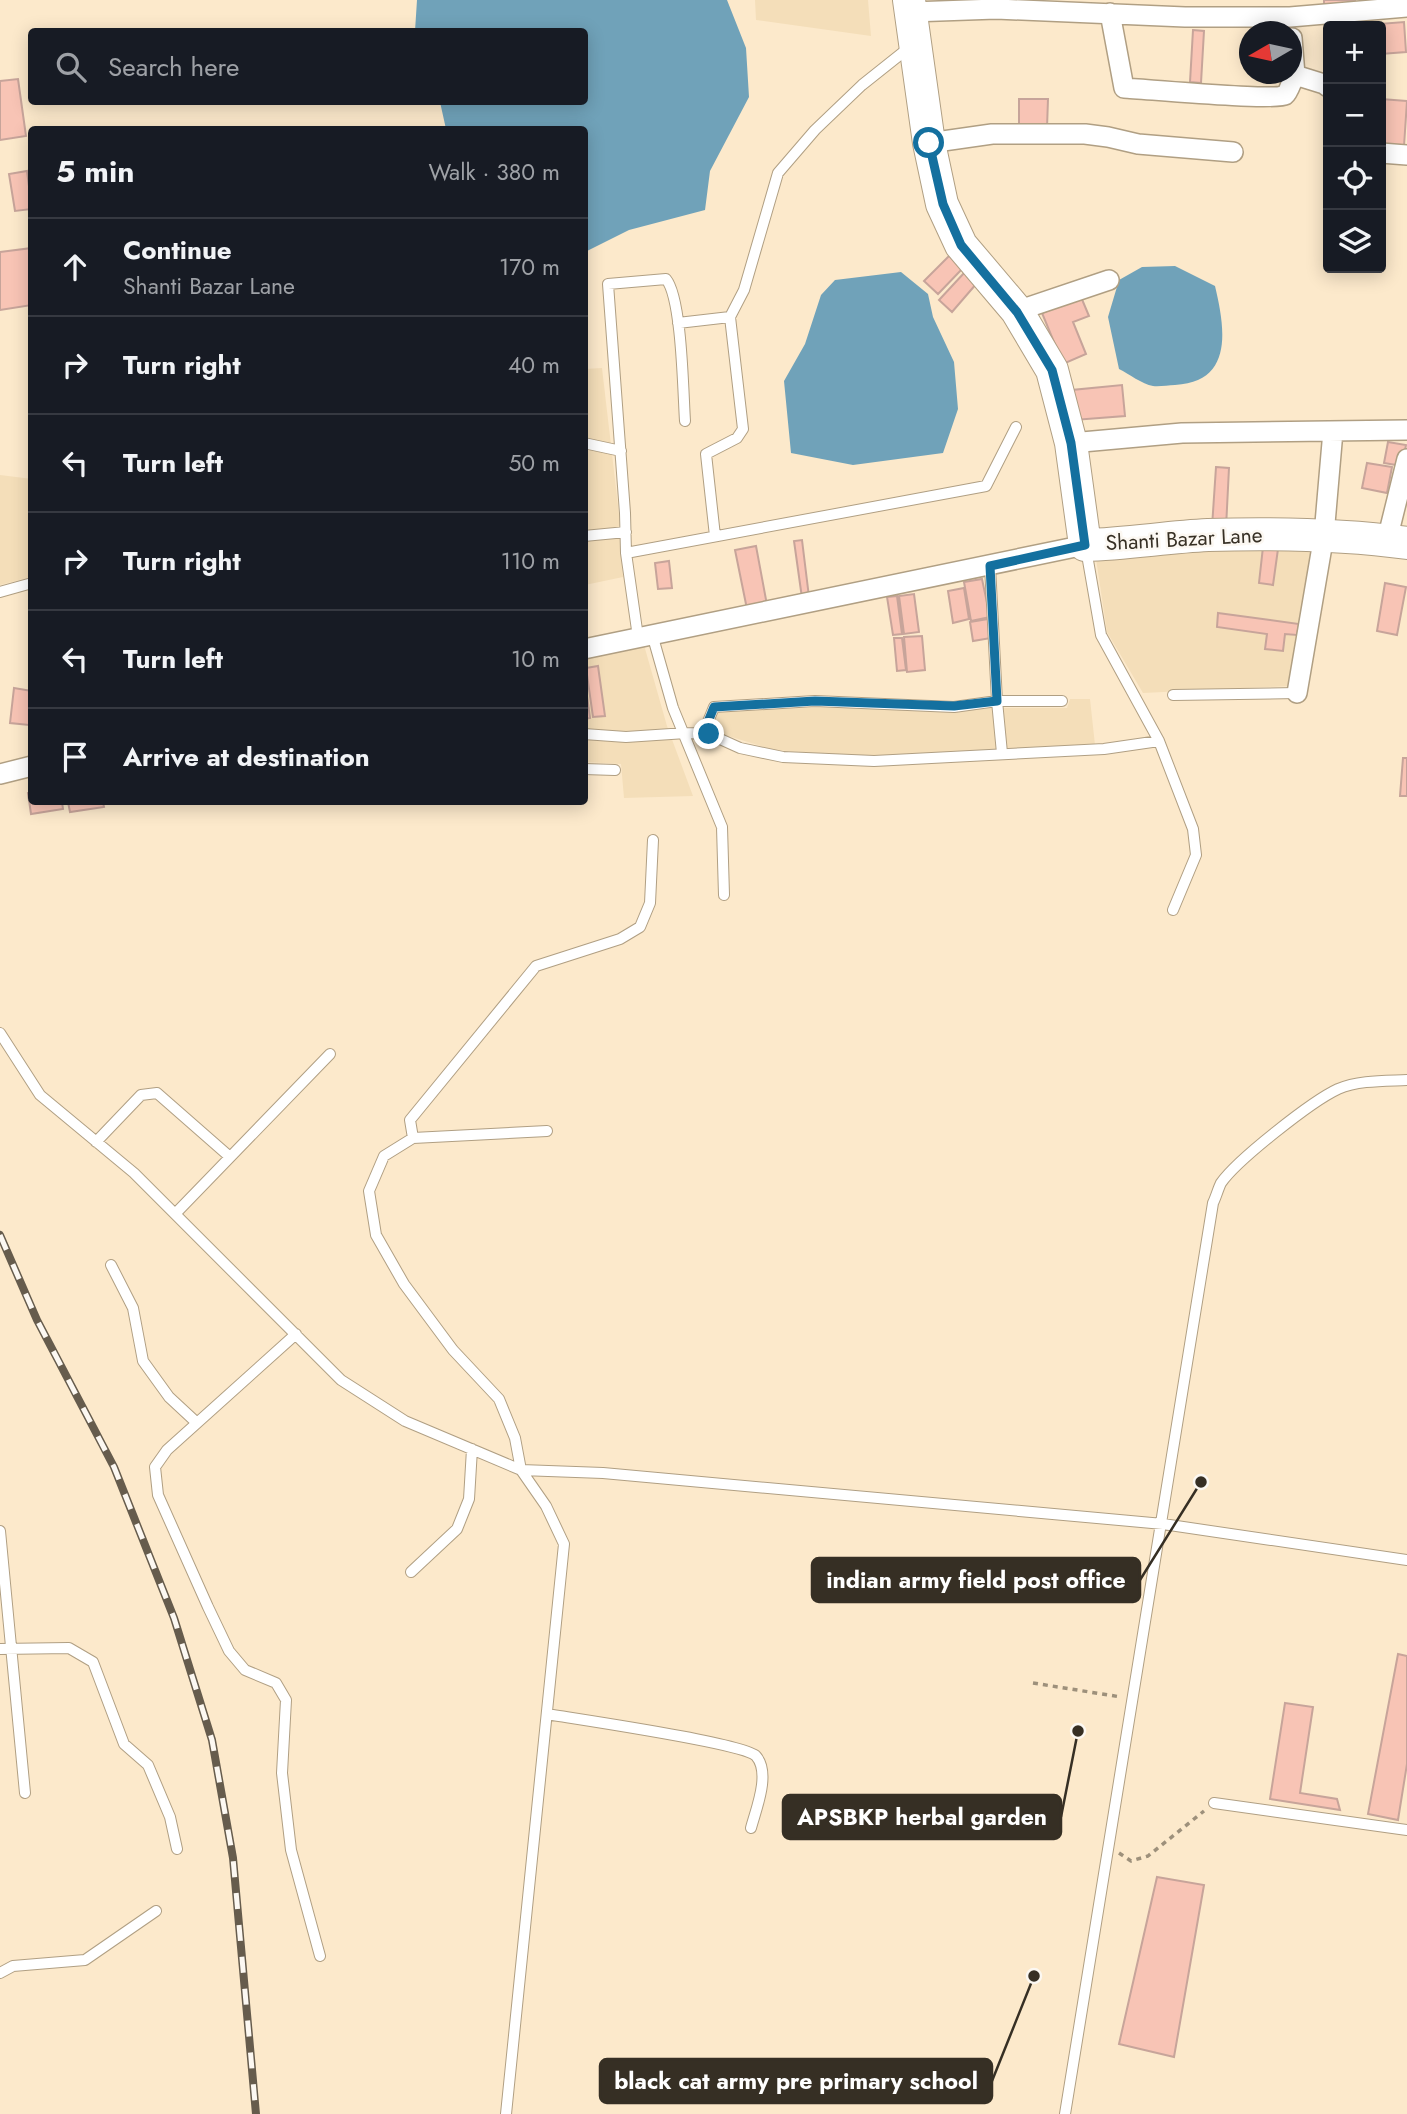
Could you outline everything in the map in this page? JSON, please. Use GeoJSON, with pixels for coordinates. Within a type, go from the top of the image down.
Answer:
{"type":"FeatureCollection","features":[{"type":"Feature","properties":{"kind":"main road","name":"Shanti Bazar Lane"},"geometry":{"type":"LineString","coordinates":[[910,6],[929,143],[943,204],[952,229],[973,261],[1017,312],[1052,370],[1071,443],[1085,545],[1208,535],[1324,535],[1397,542]]}},
{"type":"Feature","properties":{"kind":"street"},"geometry":{"type":"LineString","coordinates":[[1301,21],[1360,5],[1407,7]]}},
{"type":"Feature","properties":{"kind":"street"},"geometry":{"type":"LineString","coordinates":[[910,6],[1110,13],[1233,9],[1279,21]]}},
{"type":"Feature","properties":{"kind":"street"},"geometry":{"type":"LineString","coordinates":[[1110,13],[1124,88],[1254,97],[1282,95],[1291,84]]}},
{"type":"Feature","properties":{"kind":"street"},"geometry":{"type":"LineString","coordinates":[[1302,77],[1325,84]]}},
{"type":"Feature","properties":{"kind":"street"},"geometry":{"type":"LineString","coordinates":[[929,143],[992,134],[1085,134],[1138,144],[1233,152]]}},
{"type":"Feature","properties":{"kind":"street"},"geometry":{"type":"LineString","coordinates":[[1386,153],[1407,155]]}},
{"type":"Feature","properties":{"kind":"street"},"geometry":{"type":"LineString","coordinates":[[1017,312],[1109,280]]}},
{"type":"Feature","properties":{"kind":"street"},"geometry":{"type":"LineString","coordinates":[[1071,443],[1182,433],[1407,430]]}},
{"type":"Feature","properties":{"kind":"street"},"geometry":{"type":"LineString","coordinates":[[1297,693],[1324,535],[1333,431]]}},
{"type":"Feature","properties":{"kind":"street"},"geometry":{"type":"LineString","coordinates":[[1397,542],[1407,459]]}},
{"type":"Feature","properties":{"kind":"street"},"geometry":{"type":"LineString","coordinates":[[588,648],[1085,545]]}},
{"type":"Feature","properties":{"kind":"street"},"geometry":{"type":"LineString","coordinates":[[0,774],[28,767]]}},
{"type":"Feature","properties":{"kind":"lane"},"geometry":{"type":"LineString","coordinates":[[715,536],[706,454],[737,438],[744,425],[730,317],[744,290],[778,173],[816,130],[862,85],[914,44]]}},
{"type":"Feature","properties":{"kind":"lane"},"geometry":{"type":"LineString","coordinates":[[685,421],[678,323],[672,286],[666,279],[608,284],[626,553],[645,635],[722,827],[724,895]]}},
{"type":"Feature","properties":{"kind":"lane"},"geometry":{"type":"LineString","coordinates":[[678,323],[730,317]]}},
{"type":"Feature","properties":{"kind":"lane"},"geometry":{"type":"LineString","coordinates":[[626,553],[986,486],[1016,426]]}},
{"type":"Feature","properties":{"kind":"lane"},"geometry":{"type":"LineString","coordinates":[[588,444],[621,451]]}},
{"type":"Feature","properties":{"kind":"lane"},"geometry":{"type":"LineString","coordinates":[[588,536],[626,532]]}},
{"type":"Feature","properties":{"kind":"lane"},"geometry":{"type":"LineString","coordinates":[[1085,545],[1101,635],[1160,741],[1194,829],[1196,855],[1172,910]]}},
{"type":"Feature","properties":{"kind":"lane"},"geometry":{"type":"LineString","coordinates":[[990,566],[1002,753]]}},
{"type":"Feature","properties":{"kind":"lane"},"geometry":{"type":"LineString","coordinates":[[0,592],[28,584]]}},
{"type":"Feature","properties":{"kind":"lane"},"geometry":{"type":"LineString","coordinates":[[1174,695],[1297,693]]}},
{"type":"Feature","properties":{"kind":"lane"},"geometry":{"type":"LineString","coordinates":[[703,734],[714,707],[815,701],[954,706],[997,701],[1062,701]]}},
{"type":"Feature","properties":{"kind":"lane"},"geometry":{"type":"LineString","coordinates":[[588,734],[626,737],[709,734],[740,748],[783,757],[874,761],[1104,749],[1160,741]]}},
{"type":"Feature","properties":{"kind":"lane"},"geometry":{"type":"LineString","coordinates":[[588,769],[615,770]]}},
{"type":"Feature","properties":{"kind":"lane"},"geometry":{"type":"LineString","coordinates":[[413,1139],[410,1120],[536,966],[620,939],[640,927],[650,903],[653,840]]}},
{"type":"Feature","properties":{"kind":"lane"},"geometry":{"type":"LineString","coordinates":[[0,1033],[40,1095],[134,1173],[341,1380],[405,1421],[521,1470],[603,1473],[1163,1524],[1407,1560]]}},
{"type":"Feature","properties":{"kind":"lane"},"geometry":{"type":"LineString","coordinates":[[175,1214],[330,1054]]}},
{"type":"Feature","properties":{"kind":"lane"},"geometry":{"type":"LineString","coordinates":[[1065,2114],[1163,1524],[1213,1203],[1221,1184],[1251,1152],[1319,1101],[1338,1089],[1358,1084],[1407,1080]]}},
{"type":"Feature","properties":{"kind":"lane"},"geometry":{"type":"LineString","coordinates":[[96,1142],[141,1095],[157,1093],[230,1157]]}},
{"type":"Feature","properties":{"kind":"lane"},"geometry":{"type":"LineString","coordinates":[[506,2114],[564,1544],[547,1506],[521,1470],[515,1438],[499,1399],[453,1350],[404,1284],[376,1234],[369,1191],[384,1156],[413,1139],[547,1131]]}},
{"type":"Feature","properties":{"kind":"lane"},"geometry":{"type":"LineString","coordinates":[[111,1265],[133,1308],[143,1361],[169,1398],[198,1423]]}},
{"type":"Feature","properties":{"kind":"lane"},"geometry":{"type":"LineString","coordinates":[[296,1334],[167,1450],[155,1467],[158,1495],[229,1651],[245,1670],[276,1682],[286,1700],[282,1773],[291,1850],[320,1956]]}},
{"type":"Feature","properties":{"kind":"lane"},"geometry":{"type":"LineString","coordinates":[[411,1572],[457,1530],[469,1499],[471,1449]]}},
{"type":"Feature","properties":{"kind":"lane"},"geometry":{"type":"LineString","coordinates":[[0,1531],[25,1793]]}},
{"type":"Feature","properties":{"kind":"lane"},"geometry":{"type":"LineString","coordinates":[[0,1649],[69,1647],[93,1662],[124,1744],[148,1765],[170,1817],[177,1849]]}},
{"type":"Feature","properties":{"kind":"lane"},"geometry":{"type":"LineString","coordinates":[[547,1714],[715,1743],[744,1749],[755,1755],[762,1768],[762,1776],[751,1828]]}},
{"type":"Feature","properties":{"kind":"lane"},"geometry":{"type":"LineString","coordinates":[[1214,1803],[1407,1827]]}},
{"type":"Feature","properties":{"kind":"lane"},"geometry":{"type":"LineString","coordinates":[[0,1973],[13,1966],[85,1960],[156,1911]]}},
{"type":"Feature","properties":{"kind":"path"},"geometry":{"type":"LineString","coordinates":[[1033,1683],[1133,1699]]}},
{"type":"Feature","properties":{"kind":"path"},"geometry":{"type":"LineString","coordinates":[[1108,1847],[1131,1861],[1148,1856],[1214,1803]]}},
{"type":"Feature","properties":{"kind":"shaded area"},"geometry":{"type":"Polygon","coordinates":[[[755,0],[868,0],[871,36],[756,20],[755,0]]]}},
{"type":"Feature","properties":{"kind":"shaded area"},"geometry":{"type":"Polygon","coordinates":[[[602,368],[619,514],[623,577],[588,584],[588,369],[602,368]]]}},
{"type":"Feature","properties":{"kind":"shaded area"},"geometry":{"type":"Polygon","coordinates":[[[0,475],[28,478],[28,578],[0,585],[0,475]]]}},
{"type":"Feature","properties":{"kind":"shaded area"},"geometry":{"type":"Polygon","coordinates":[[[1313,535],[1290,686],[1143,693],[1107,632],[1095,552],[1313,535]]]}},
{"type":"Feature","properties":{"kind":"shaded area"},"geometry":{"type":"Polygon","coordinates":[[[644,645],[667,726],[693,796],[624,798],[621,764],[588,762],[588,657],[644,645]]]}},
{"type":"Feature","properties":{"kind":"shaded area"},"geometry":{"type":"Polygon","coordinates":[[[1070,699],[1090,699],[1095,745],[872,757],[774,750],[709,730],[717,710],[852,707],[955,712],[990,708],[1067,708],[1070,699]]]}},
{"type":"Feature","properties":{"kind":"water"},"geometry":{"type":"Polygon","coordinates":[[[417,0],[727,0],[746,48],[749,97],[710,171],[705,210],[629,230],[588,250],[588,126],[445,126],[441,105],[588,105],[588,28],[415,28],[417,0]]]}},
{"type":"Feature","properties":{"kind":"water"},"geometry":{"type":"Polygon","coordinates":[[[1175,266],[1215,286],[1221,319],[1221,350],[1208,374],[1194,382],[1153,386],[1119,369],[1108,317],[1119,280],[1142,267],[1175,266]]]}},
{"type":"Feature","properties":{"kind":"water"},"geometry":{"type":"Polygon","coordinates":[[[901,272],[928,294],[933,317],[954,362],[958,409],[943,453],[853,465],[791,453],[784,381],[805,344],[821,295],[835,280],[901,272]]]}},
{"type":"Feature","properties":{"kind":"building"},"geometry":{"type":"Polygon","coordinates":[[[1324,0],[1355,0],[1355,4],[1324,6],[1324,0]]]}},
{"type":"Feature","properties":{"kind":"building"},"geometry":{"type":"Polygon","coordinates":[[[1404,22],[1406,52],[1386,54],[1386,23],[1404,22]]]}},
{"type":"Feature","properties":{"kind":"building"},"geometry":{"type":"Polygon","coordinates":[[[1193,30],[1204,31],[1201,83],[1190,82],[1193,30]]]}},
{"type":"Feature","properties":{"kind":"building"},"geometry":{"type":"Polygon","coordinates":[[[18,79],[26,136],[0,140],[0,81],[18,79]]]}},
{"type":"Feature","properties":{"kind":"building"},"geometry":{"type":"Polygon","coordinates":[[[1019,99],[1048,99],[1047,128],[1019,128],[1019,99]]]}},
{"type":"Feature","properties":{"kind":"building"},"geometry":{"type":"Polygon","coordinates":[[[1386,99],[1407,101],[1404,146],[1386,145],[1386,99]]]}},
{"type":"Feature","properties":{"kind":"building"},"geometry":{"type":"Polygon","coordinates":[[[27,171],[28,209],[15,211],[9,174],[27,171]]]}},
{"type":"Feature","properties":{"kind":"building"},"geometry":{"type":"Polygon","coordinates":[[[28,248],[28,306],[0,310],[0,252],[28,248]]]}},
{"type":"Feature","properties":{"kind":"building"},"geometry":{"type":"Polygon","coordinates":[[[950,255],[963,268],[938,294],[924,281],[950,255]]]}},
{"type":"Feature","properties":{"kind":"building"},"geometry":{"type":"Polygon","coordinates":[[[965,272],[977,283],[952,312],[939,300],[965,272]]]}},
{"type":"Feature","properties":{"kind":"building"},"geometry":{"type":"Polygon","coordinates":[[[1081,297],[1089,316],[1073,322],[1086,354],[1063,364],[1042,313],[1081,297]]]}},
{"type":"Feature","properties":{"kind":"building"},"geometry":{"type":"Polygon","coordinates":[[[1122,385],[1125,416],[1074,420],[1072,390],[1122,385]]]}},
{"type":"Feature","properties":{"kind":"building"},"geometry":{"type":"Polygon","coordinates":[[[1388,442],[1406,445],[1402,466],[1384,463],[1388,442]]]}},
{"type":"Feature","properties":{"kind":"building"},"geometry":{"type":"Polygon","coordinates":[[[1367,463],[1392,467],[1387,493],[1362,488],[1367,463]]]}},
{"type":"Feature","properties":{"kind":"building"},"geometry":{"type":"Polygon","coordinates":[[[1216,467],[1229,468],[1226,528],[1212,527],[1216,467]]]}},
{"type":"Feature","properties":{"kind":"building"},"geometry":{"type":"Polygon","coordinates":[[[802,540],[809,597],[802,598],[794,541],[802,540]]]}},
{"type":"Feature","properties":{"kind":"building"},"geometry":{"type":"Polygon","coordinates":[[[756,546],[767,605],[747,609],[735,550],[756,546]]]}},
{"type":"Feature","properties":{"kind":"building"},"geometry":{"type":"Polygon","coordinates":[[[1263,547],[1278,549],[1273,585],[1259,583],[1263,547]]]}},
{"type":"Feature","properties":{"kind":"building"},"geometry":{"type":"Polygon","coordinates":[[[669,561],[672,588],[658,589],[655,563],[669,561]]]}},
{"type":"Feature","properties":{"kind":"building"},"geometry":{"type":"Polygon","coordinates":[[[982,579],[990,617],[971,621],[964,582],[982,579]]]}},
{"type":"Feature","properties":{"kind":"building"},"geometry":{"type":"Polygon","coordinates":[[[1385,583],[1406,587],[1397,635],[1377,631],[1385,583]]]}},
{"type":"Feature","properties":{"kind":"building"},"geometry":{"type":"Polygon","coordinates":[[[964,588],[969,619],[953,623],[948,591],[964,588]]]}},
{"type":"Feature","properties":{"kind":"building"},"geometry":{"type":"Polygon","coordinates":[[[914,594],[919,632],[904,634],[899,596],[914,594]]]}},
{"type":"Feature","properties":{"kind":"building"},"geometry":{"type":"Polygon","coordinates":[[[897,596],[902,634],[893,635],[887,597],[897,596]]]}},
{"type":"Feature","properties":{"kind":"building"},"geometry":{"type":"Polygon","coordinates":[[[1218,613],[1299,624],[1297,635],[1285,634],[1283,651],[1265,649],[1267,634],[1217,627],[1218,613]]]}},
{"type":"Feature","properties":{"kind":"building"},"geometry":{"type":"Polygon","coordinates":[[[988,619],[991,638],[973,641],[970,622],[988,619]]]}},
{"type":"Feature","properties":{"kind":"building"},"geometry":{"type":"Polygon","coordinates":[[[922,636],[925,670],[907,672],[904,637],[922,636]]]}},
{"type":"Feature","properties":{"kind":"building"},"geometry":{"type":"Polygon","coordinates":[[[894,638],[902,638],[906,670],[897,671],[894,638]]]}},
{"type":"Feature","properties":{"kind":"building"},"geometry":{"type":"Polygon","coordinates":[[[598,666],[605,716],[593,717],[588,668],[598,666]]]}},
{"type":"Feature","properties":{"kind":"building"},"geometry":{"type":"Polygon","coordinates":[[[14,688],[28,690],[28,725],[10,723],[14,688]]]}},
{"type":"Feature","properties":{"kind":"building"},"geometry":{"type":"Polygon","coordinates":[[[1403,758],[1407,758],[1407,796],[1400,796],[1403,758]]]}},
{"type":"Feature","properties":{"kind":"building"},"geometry":{"type":"Polygon","coordinates":[[[30,805],[62,805],[63,809],[31,814],[30,805]]]}},
{"type":"Feature","properties":{"kind":"building"},"geometry":{"type":"Polygon","coordinates":[[[69,805],[104,807],[70,812],[69,805]]]}},
{"type":"Feature","properties":{"kind":"building"},"geometry":{"type":"Polygon","coordinates":[[[1398,1654],[1407,1656],[1407,1764],[1398,1820],[1368,1814],[1398,1654]]]}},
{"type":"Feature","properties":{"kind":"building"},"geometry":{"type":"Polygon","coordinates":[[[1285,1703],[1313,1707],[1300,1793],[1337,1799],[1340,1810],[1270,1799],[1285,1703]]]}},
{"type":"Feature","properties":{"kind":"building"},"geometry":{"type":"Polygon","coordinates":[[[1157,1877],[1204,1885],[1174,2057],[1119,2044],[1157,1877]]]}},
{"type":"Feature","properties":{"kind":"railway"},"geometry":{"type":"LineString","coordinates":[[0,1235],[37,1320],[114,1467],[174,1618],[212,1740],[233,1858],[256,2114]]}},
{"type":"Feature","properties":{"kind":"place","name":"indian army field post office"},"geometry":{"type":"Point","coordinates":[1201,1482]}},
{"type":"Feature","properties":{"kind":"place","name":"APSBKP herbal garden"},"geometry":{"type":"Point","coordinates":[1078,1731]}},
{"type":"Feature","properties":{"kind":"place","name":"black cat army pre primary school"},"geometry":{"type":"Point","coordinates":[1034,1976]}},
{"type":"Feature","properties":{"kind":"route"},"geometry":{"type":"LineString","coordinates":[[709,734],[703,734],[714,707],[815,701],[954,706],[997,701],[990,566],[1085,545],[1071,443],[1052,370],[1017,312],[973,261],[952,229],[943,204],[929,143]]}}]}
